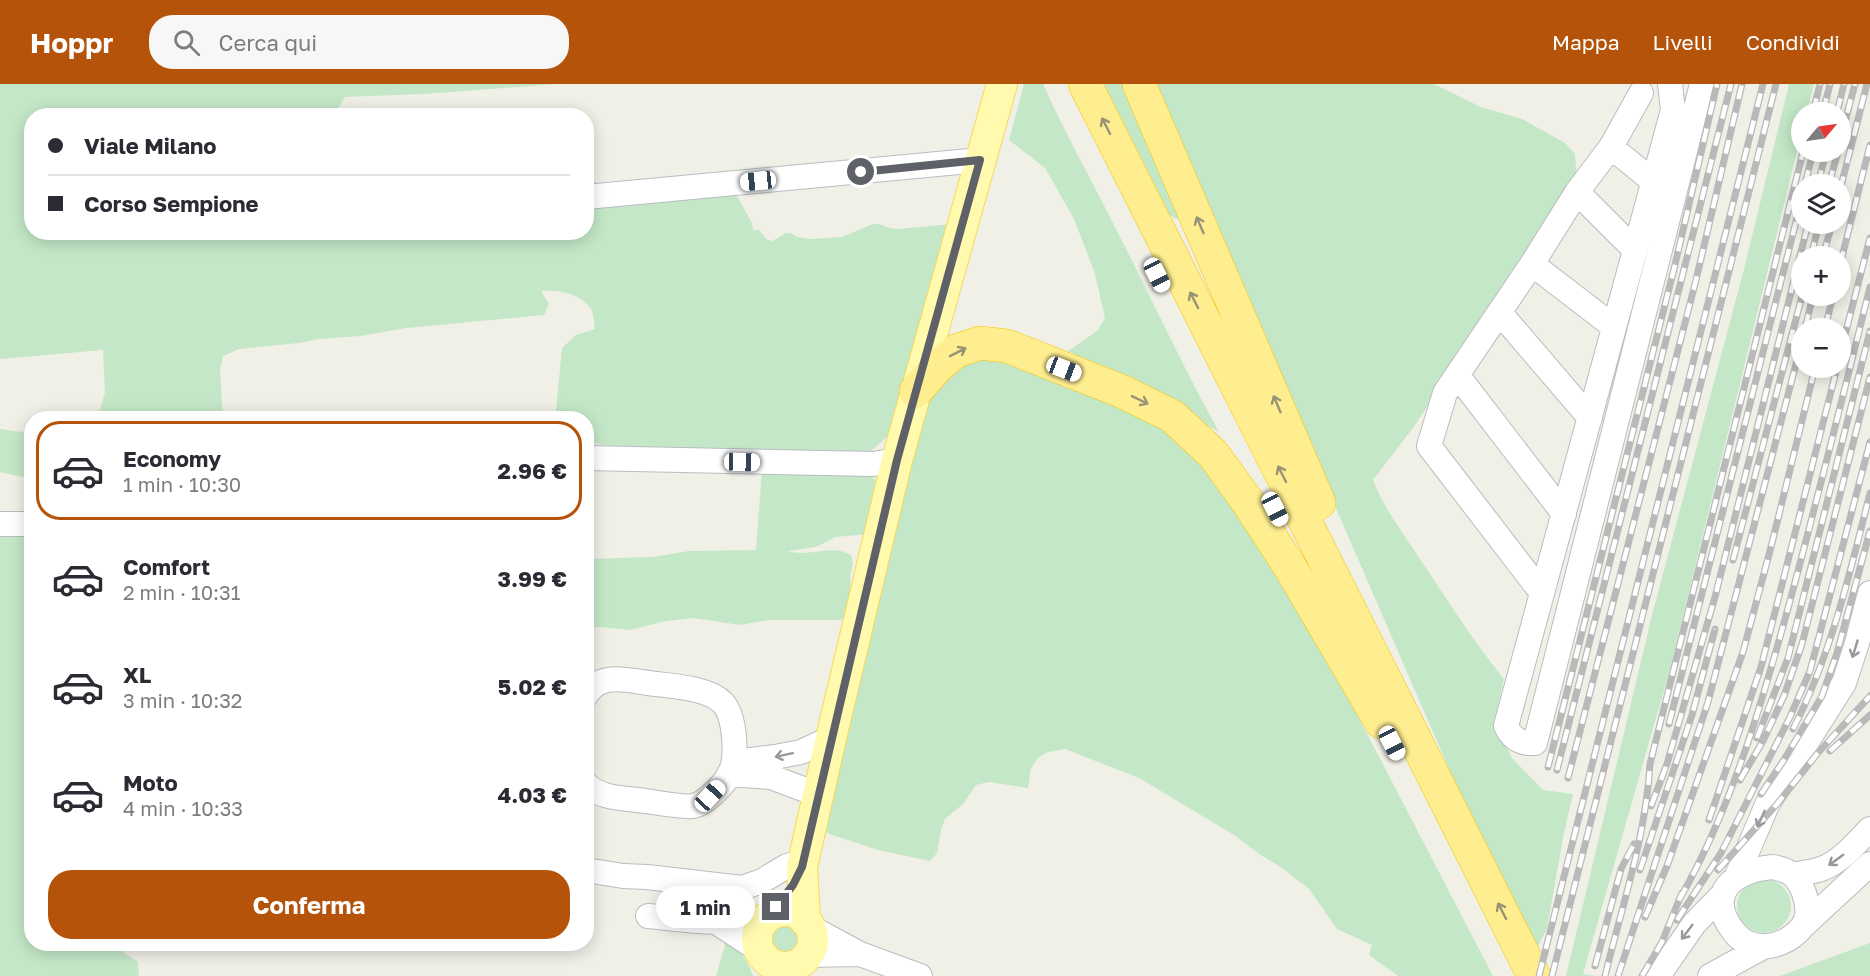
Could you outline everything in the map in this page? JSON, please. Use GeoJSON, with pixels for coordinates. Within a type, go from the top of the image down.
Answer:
{"type":"FeatureCollection","features":[{"type":"Feature","properties":{"kind":"highway"},"geometry":{"type":"LineString","coordinates":[[1061,84],[1524,972]]}},
{"type":"Feature","properties":{"kind":"highway"},"geometry":{"type":"LineString","coordinates":[[1085,84],[1391,717]]}},
{"type":"Feature","properties":{"kind":"highway"},"geometry":{"type":"LineString","coordinates":[[1139,84],[1353,582],[1391,717]]}},
{"type":"Feature","properties":{"kind":"highway"},"geometry":{"type":"LineString","coordinates":[[916,391],[937,366],[956,351],[980,343],[1007,346],[1121,391],[1172,416],[1213,454],[1248,502],[1391,717]]}},
{"type":"Feature","properties":{"kind":"main road"},"geometry":{"type":"LineString","coordinates":[[802,864],[803,948],[793,966],[777,966],[762,961],[757,941],[758,932],[793,885],[802,864],[897,460],[1002,84]]}},
{"type":"Feature","properties":{"kind":"main road"},"geometry":{"type":"LineString","coordinates":[[768,917],[784,912],[799,916],[803,948]]}},
{"type":"Feature","properties":{"kind":"street"},"geometry":{"type":"LineString","coordinates":[[1670,84],[1683,114],[1535,743],[1524,744],[1510,736],[1506,726],[1654,182],[1683,114],[1702,84]]}},
{"type":"Feature","properties":{"kind":"street"},"geometry":{"type":"LineString","coordinates":[[1542,593],[1429,446],[1445,393],[1533,264],[1576,192],[1611,147],[1632,89],[1683,114]]}},
{"type":"Feature","properties":{"kind":"street"},"geometry":{"type":"LineString","coordinates":[[1611,147],[1654,182]]}},
{"type":"Feature","properties":{"kind":"street"},"geometry":{"type":"LineString","coordinates":[[594,196],[980,160]]}},
{"type":"Feature","properties":{"kind":"street"},"geometry":{"type":"LineString","coordinates":[[1576,192],[1635,250]]}},
{"type":"Feature","properties":{"kind":"street"},"geometry":{"type":"LineString","coordinates":[[1533,264],[1614,327]]}},
{"type":"Feature","properties":{"kind":"street"},"geometry":{"type":"LineString","coordinates":[[1500,313],[1590,418]]}},
{"type":"Feature","properties":{"kind":"street"},"geometry":{"type":"LineString","coordinates":[[1458,376],[1564,514]]}},
{"type":"Feature","properties":{"kind":"street"},"geometry":{"type":"LineString","coordinates":[[594,458],[873,464],[897,460]]}},
{"type":"Feature","properties":{"kind":"street"},"geometry":{"type":"LineString","coordinates":[[0,524],[24,524]]}},
{"type":"Feature","properties":{"kind":"street"},"geometry":{"type":"LineString","coordinates":[[1870,593],[1844,683],[1767,806],[1730,886],[1723,909],[1727,923],[1737,937],[1755,946],[1779,944],[1790,938],[1870,864]]}},
{"type":"Feature","properties":{"kind":"street"},"geometry":{"type":"LineString","coordinates":[[594,686],[597,682],[613,678],[705,692],[722,702],[730,716],[734,735],[732,768],[710,796],[693,806],[614,797],[594,792]]}},
{"type":"Feature","properties":{"kind":"street"},"geometry":{"type":"LineString","coordinates":[[732,768],[801,752],[831,738]]}},
{"type":"Feature","properties":{"kind":"street"},"geometry":{"type":"LineString","coordinates":[[732,768],[771,777],[819,795]]}},
{"type":"Feature","properties":{"kind":"street"},"geometry":{"type":"LineString","coordinates":[[1793,875],[1830,865],[1870,829]]}},
{"type":"Feature","properties":{"kind":"street"},"geometry":{"type":"LineString","coordinates":[[594,871],[742,888],[762,881],[787,866],[802,864]]}},
{"type":"Feature","properties":{"kind":"street"},"geometry":{"type":"LineString","coordinates":[[1658,976],[1694,924],[1748,870],[1773,867],[1784,869],[1793,875],[1805,897],[1807,912],[1803,926]]}},
{"type":"Feature","properties":{"kind":"street"},"geometry":{"type":"LineString","coordinates":[[648,916],[716,922],[748,921],[768,917]]}},
{"type":"Feature","properties":{"kind":"street"},"geometry":{"type":"LineString","coordinates":[[716,922],[762,961]]}},
{"type":"Feature","properties":{"kind":"street"},"geometry":{"type":"LineString","coordinates":[[1710,976],[1763,947]]}},
{"type":"Feature","properties":{"kind":"street"},"geometry":{"type":"LineString","coordinates":[[803,948],[860,954],[920,976]]}},
{"type":"Feature","properties":{"kind":"green space"},"geometry":{"type":"Polygon","coordinates":[[[0,84],[556,84],[424,94],[345,97],[338,108],[24,108],[24,240],[594,240],[594,180],[599,187],[734,191],[752,223],[753,230],[759,230],[766,239],[772,241],[786,233],[811,239],[842,237],[873,224],[899,229],[951,224],[893,428],[888,436],[865,456],[635,450],[594,443],[594,411],[556,411],[562,348],[576,335],[595,329],[593,316],[591,309],[581,299],[554,291],[541,291],[549,304],[544,315],[406,328],[360,336],[239,349],[223,356],[220,370],[223,411],[98,411],[100,410],[105,392],[103,350],[0,359],[0,84]]]}},
{"type":"Feature","properties":{"kind":"green space"},"geometry":{"type":"Polygon","coordinates":[[[1024,84],[1043,84],[1219,432],[1139,387],[1068,351],[1097,331],[1105,318],[1095,274],[1074,219],[1045,168],[1009,140],[1024,84]]]}},
{"type":"Feature","properties":{"kind":"green space"},"geometry":{"type":"Polygon","coordinates":[[[1100,84],[1127,84],[1184,215],[1176,219],[1163,211],[1100,84]]]}},
{"type":"Feature","properties":{"kind":"green space"},"geometry":{"type":"Polygon","coordinates":[[[1152,84],[1434,84],[1481,107],[1522,119],[1565,143],[1575,154],[1577,181],[1413,428],[1373,480],[1401,530],[1471,635],[1504,679],[1495,719],[1511,757],[1543,790],[1573,794],[1547,928],[1537,948],[1459,792],[1152,84]]]}},
{"type":"Feature","properties":{"kind":"green space"},"geometry":{"type":"Polygon","coordinates":[[[1789,84],[1814,84],[1810,102],[1791,102],[1791,162],[1794,162],[1670,669],[1583,974],[1596,976],[1566,976],[1652,615],[1744,269],[1789,84]]]}},
{"type":"Feature","properties":{"kind":"green space"},"geometry":{"type":"Polygon","coordinates":[[[988,350],[1129,401],[1209,458],[1321,645],[1493,976],[1398,976],[1369,955],[1372,945],[1337,929],[1309,889],[1234,835],[1139,778],[1065,749],[1048,752],[1039,757],[1031,768],[1028,788],[989,782],[976,785],[963,804],[945,819],[937,853],[930,861],[878,850],[829,834],[825,830],[905,477],[932,385],[988,350]]]}},
{"type":"Feature","properties":{"kind":"green space"},"geometry":{"type":"Polygon","coordinates":[[[0,429],[24,431],[24,477],[0,472],[0,429]]]}},
{"type":"Feature","properties":{"kind":"green space"},"geometry":{"type":"Polygon","coordinates":[[[762,469],[872,474],[875,480],[876,495],[868,534],[836,537],[816,547],[788,551],[803,553],[836,550],[851,555],[853,563],[850,577],[851,595],[847,614],[841,620],[769,620],[740,625],[693,618],[666,621],[630,630],[594,627],[594,559],[652,557],[689,551],[756,550],[762,469]]]}},
{"type":"Feature","properties":{"kind":"green space"},"geometry":{"type":"Polygon","coordinates":[[[0,530],[24,530],[24,951],[122,951],[138,962],[139,976],[0,976],[0,530]]]}},
{"type":"Feature","properties":{"kind":"green space"},"geometry":{"type":"Polygon","coordinates":[[[1764,879],[1774,881],[1783,887],[1789,896],[1791,906],[1789,916],[1783,925],[1774,931],[1764,933],[1754,931],[1745,925],[1739,916],[1737,906],[1739,896],[1745,887],[1754,881],[1764,879]]]}},
{"type":"Feature","properties":{"kind":"green space"},"geometry":{"type":"Polygon","coordinates":[[[786,924],[797,928],[801,939],[797,950],[786,954],[775,950],[771,939],[775,928],[786,924]]]}},
{"type":"Feature","properties":{"kind":"green space"},"geometry":{"type":"Polygon","coordinates":[[[726,941],[743,956],[753,976],[716,976],[726,941]]]}},
{"type":"Feature","properties":{"kind":"green space"},"geometry":{"type":"Polygon","coordinates":[[[1870,943],[1870,976],[1780,976],[1870,943]]]}},
{"type":"Feature","properties":{"kind":"railway"},"geometry":{"type":"LineString","coordinates":[[1548,767],[1674,269],[1717,84]]}},
{"type":"Feature","properties":{"kind":"railway"},"geometry":{"type":"LineString","coordinates":[[1557,770],[1731,84]]}},
{"type":"Feature","properties":{"kind":"railway"},"geometry":{"type":"LineString","coordinates":[[1568,778],[1696,280],[1742,84]]}},
{"type":"Feature","properties":{"kind":"railway"},"geometry":{"type":"LineString","coordinates":[[1539,976],[1763,84]]}},
{"type":"Feature","properties":{"kind":"railway"},"geometry":{"type":"LineString","coordinates":[[1552,976],[1776,84]]}},
{"type":"Feature","properties":{"kind":"railway"},"geometry":{"type":"LineString","coordinates":[[1816,102],[1820,84]]}},
{"type":"Feature","properties":{"kind":"railway"},"geometry":{"type":"LineString","coordinates":[[1826,102],[1830,84]]}},
{"type":"Feature","properties":{"kind":"railway"},"geometry":{"type":"LineString","coordinates":[[1840,102],[1844,84]]}},
{"type":"Feature","properties":{"kind":"railway"},"geometry":{"type":"LineString","coordinates":[[1850,102],[1855,84]]}},
{"type":"Feature","properties":{"kind":"railway"},"geometry":{"type":"LineString","coordinates":[[1844,174],[1867,84]]}},
{"type":"Feature","properties":{"kind":"railway"},"geometry":{"type":"LineString","coordinates":[[1845,246],[1870,145]]}},
{"type":"Feature","properties":{"kind":"railway"},"geometry":{"type":"LineString","coordinates":[[1605,976],[1644,818],[1650,764],[1800,162]]}},
{"type":"Feature","properties":{"kind":"railway"},"geometry":{"type":"LineString","coordinates":[[1808,174],[1810,162]]}},
{"type":"Feature","properties":{"kind":"railway"},"geometry":{"type":"LineString","coordinates":[[1820,174],[1824,162]]}},
{"type":"Feature","properties":{"kind":"railway"},"geometry":{"type":"LineString","coordinates":[[1832,174],[1835,162]]}},
{"type":"Feature","properties":{"kind":"railway"},"geometry":{"type":"LineString","coordinates":[[1669,724],[1793,234]]}},
{"type":"Feature","properties":{"kind":"railway"},"geometry":{"type":"LineString","coordinates":[[1651,806],[1667,764],[1715,597],[1806,234]]}},
{"type":"Feature","properties":{"kind":"railway"},"geometry":{"type":"LineString","coordinates":[[1814,246],[1816,234]]}},
{"type":"Feature","properties":{"kind":"railway"},"geometry":{"type":"LineString","coordinates":[[1826,246],[1829,234]]}},
{"type":"Feature","properties":{"kind":"railway"},"geometry":{"type":"LineString","coordinates":[[1849,318],[1870,238]]}},
{"type":"Feature","properties":{"kind":"railway"},"geometry":{"type":"LineString","coordinates":[[1679,900],[1715,829],[1757,716],[1800,562],[1870,287]]}},
{"type":"Feature","properties":{"kind":"railway"},"geometry":{"type":"LineString","coordinates":[[1733,560],[1799,306]]}},
{"type":"Feature","properties":{"kind":"railway"},"geometry":{"type":"LineString","coordinates":[[1808,318],[1810,306]]}},
{"type":"Feature","properties":{"kind":"railway"},"geometry":{"type":"LineString","coordinates":[[1828,318],[1830,306]]}},
{"type":"Feature","properties":{"kind":"railway"},"geometry":{"type":"LineString","coordinates":[[1757,738],[1788,658],[1870,331]]}},
{"type":"Feature","properties":{"kind":"railway"},"geometry":{"type":"LineString","coordinates":[[1740,780],[1763,741],[1784,696],[1802,644],[1870,377]]}},
{"type":"Feature","properties":{"kind":"railway"},"geometry":{"type":"LineString","coordinates":[[1618,976],[1708,702],[1792,378]]}},
{"type":"Feature","properties":{"kind":"railway"},"geometry":{"type":"LineString","coordinates":[[1645,917],[1667,866],[1743,652],[1813,378]]}},
{"type":"Feature","properties":{"kind":"railway"},"geometry":{"type":"LineString","coordinates":[[1709,820],[1761,667],[1834,378]]}},
{"type":"Feature","properties":{"kind":"railway"},"geometry":{"type":"LineString","coordinates":[[1677,920],[1721,853],[1790,717],[1810,671],[1870,442]]}},
{"type":"Feature","properties":{"kind":"railway"},"geometry":{"type":"LineString","coordinates":[[1793,729],[1829,643],[1870,493]]}},
{"type":"Feature","properties":{"kind":"railway"},"geometry":{"type":"LineString","coordinates":[[1761,794],[1822,696],[1837,653],[1870,531]]}},
{"type":"Feature","properties":{"kind":"railway"},"geometry":{"type":"LineString","coordinates":[[1640,870],[1692,715],[1715,629]]}},
{"type":"Feature","properties":{"kind":"railway"},"geometry":{"type":"LineString","coordinates":[[1718,870],[1870,696]]}},
{"type":"Feature","properties":{"kind":"railway"},"geometry":{"type":"LineString","coordinates":[[1830,751],[1870,715]]}},
{"type":"Feature","properties":{"kind":"railway"},"geometry":{"type":"LineString","coordinates":[[1595,966],[1621,869],[1634,844]]}},
{"type":"Feature","properties":{"kind":"railway"},"geometry":{"type":"LineString","coordinates":[[1642,976],[1662,942],[1682,893]]}},
{"type":"Feature","properties":{"kind":"route"},"geometry":{"type":"LineString","coordinates":[[776,907],[793,885],[802,867],[897,460],[980,160],[861,172]]}}]}
